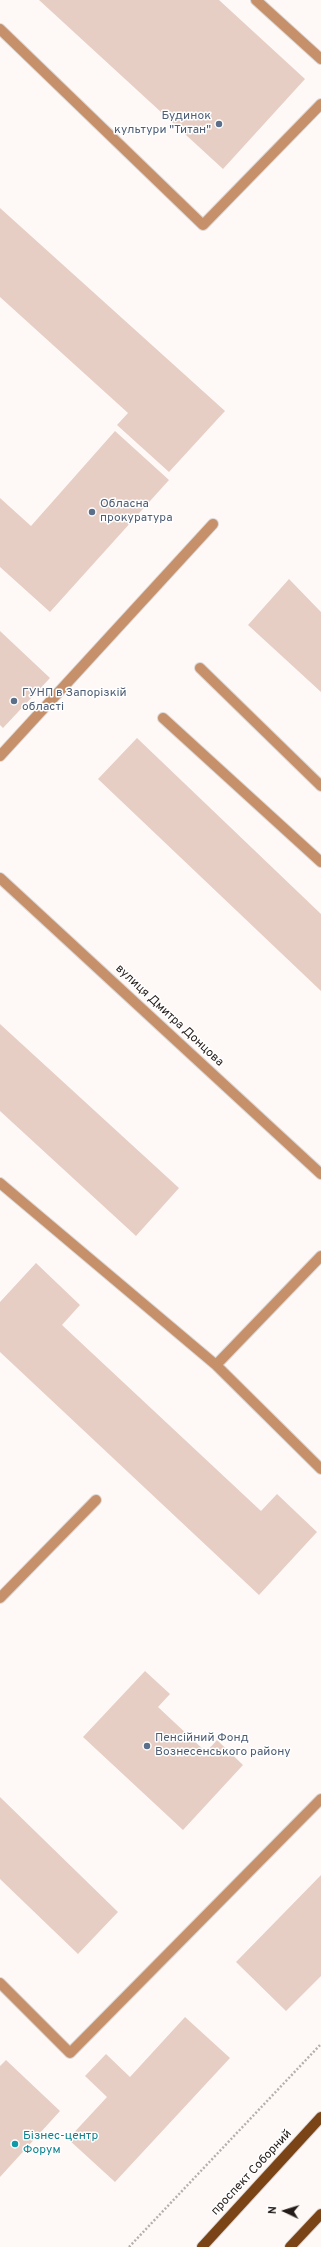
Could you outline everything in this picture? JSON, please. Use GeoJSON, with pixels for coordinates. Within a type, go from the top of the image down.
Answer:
{"type":"FeatureCollection","features":[{"type":"Feature","properties":{"kind":"main road","name":"проспект Соборний"},"geometry":{"type":"LineString","coordinates":[[202,2247],[321,2117]]}},
{"type":"Feature","properties":{"kind":"main road"},"geometry":{"type":"LineString","coordinates":[[290,2247],[321,2214]]}},
{"type":"Feature","properties":{"kind":"street"},"geometry":{"type":"LineString","coordinates":[[256,0],[321,58]]}},
{"type":"Feature","properties":{"kind":"street"},"geometry":{"type":"LineString","coordinates":[[0,29],[203,226],[321,104]]}},
{"type":"Feature","properties":{"kind":"street"},"geometry":{"type":"LineString","coordinates":[[0,756],[213,524]]}},
{"type":"Feature","properties":{"kind":"street"},"geometry":{"type":"LineString","coordinates":[[200,668],[321,786]]}},
{"type":"Feature","properties":{"kind":"street"},"geometry":{"type":"LineString","coordinates":[[164,718],[321,862]]}},
{"type":"Feature","properties":{"kind":"street","name":"вулиця Дмитра Донцова"},"geometry":{"type":"LineString","coordinates":[[0,878],[321,1174]]}},
{"type":"Feature","properties":{"kind":"street"},"geometry":{"type":"LineString","coordinates":[[0,1183],[216,1365],[321,1469]]}},
{"type":"Feature","properties":{"kind":"street"},"geometry":{"type":"LineString","coordinates":[[216,1365],[321,1256]]}},
{"type":"Feature","properties":{"kind":"street"},"geometry":{"type":"LineString","coordinates":[[0,1598],[96,1500]]}},
{"type":"Feature","properties":{"kind":"street"},"geometry":{"type":"LineString","coordinates":[[0,1983],[70,2053],[321,1800]]}},
{"type":"Feature","properties":{"kind":"path"},"geometry":{"type":"LineString","coordinates":[[129,2247],[321,2044]]}},
{"type":"Feature","properties":{"kind":"building","name":"Будинок культури \"Титан\""},"geometry":{"type":"Polygon","coordinates":[[[39,0],[219,0],[305,79],[223,169],[39,0]]]}},
{"type":"Feature","properties":{"kind":"building"},"geometry":{"type":"Polygon","coordinates":[[[0,208],[225,411],[169,472],[117,425],[128,413],[0,297],[0,208]]]}},
{"type":"Feature","properties":{"kind":"building","name":"Обласна прокуратура"},"geometry":{"type":"Polygon","coordinates":[[[115,431],[169,480],[50,612],[0,567],[0,498],[31,526],[115,431]]]}},
{"type":"Feature","properties":{"kind":"building"},"geometry":{"type":"Polygon","coordinates":[[[289,579],[321,612],[321,692],[248,625],[289,579]]]}},
{"type":"Feature","properties":{"kind":"building","name":"ГУНП в Запорізкій області"},"geometry":{"type":"Polygon","coordinates":[[[0,631],[50,678],[3,728],[0,725],[0,631]]]}},
{"type":"Feature","properties":{"kind":"building"},"geometry":{"type":"Polygon","coordinates":[[[137,738],[321,914],[321,991],[98,779],[137,738]]]}},
{"type":"Feature","properties":{"kind":"building"},"geometry":{"type":"Polygon","coordinates":[[[0,1024],[179,1188],[136,1236],[0,1111],[0,1024]]]}},
{"type":"Feature","properties":{"kind":"building"},"geometry":{"type":"Polygon","coordinates":[[[36,1263],[80,1305],[62,1325],[261,1511],[277,1494],[317,1532],[259,1595],[0,1352],[0,1302],[36,1263]]]}},
{"type":"Feature","properties":{"kind":"building","name":"Пенсійний Фонд Вознесенського району"},"geometry":{"type":"Polygon","coordinates":[[[145,1671],[170,1694],[158,1707],[206,1752],[217,1740],[243,1765],[183,1830],[83,1737],[145,1671]]]}},
{"type":"Feature","properties":{"kind":"building"},"geometry":{"type":"Polygon","coordinates":[[[0,1797],[118,1912],[78,1954],[0,1879],[0,1797]]]}},
{"type":"Feature","properties":{"kind":"building"},"geometry":{"type":"Polygon","coordinates":[[[321,1875],[321,1976],[286,2011],[236,1962],[321,1875]]]}},
{"type":"Feature","properties":{"kind":"building"},"geometry":{"type":"Polygon","coordinates":[[[185,2017],[230,2058],[115,2182],[68,2139],[107,2097],[85,2076],[106,2054],[130,2077],[185,2017]]]}},
{"type":"Feature","properties":{"kind":"building","name":"Бізнес-центр Форум"},"geometry":{"type":"Polygon","coordinates":[[[6,2060],[60,2111],[0,2177],[0,2066],[6,2060]]]}},
{"type":"Feature","properties":{"kind":"place","name":"Будинок культури \"Титан\""},"geometry":{"type":"Point","coordinates":[219,124]}},
{"type":"Feature","properties":{"kind":"place","name":"Обласна прокуратура"},"geometry":{"type":"Point","coordinates":[92,512]}},
{"type":"Feature","properties":{"kind":"place","name":"ГУНП в Запорізкій області"},"geometry":{"type":"Point","coordinates":[14,701]}},
{"type":"Feature","properties":{"kind":"place","name":"Пенсійний Фонд Вознесенського району"},"geometry":{"type":"Point","coordinates":[147,1746]}},
{"type":"Feature","properties":{"kind":"place","name":"Бізнес-центр Форум"},"geometry":{"type":"Point","coordinates":[15,2144]}}]}
